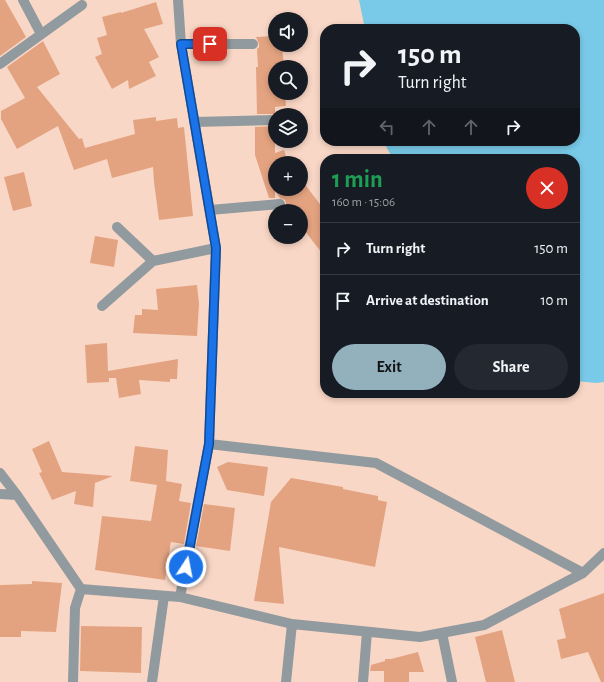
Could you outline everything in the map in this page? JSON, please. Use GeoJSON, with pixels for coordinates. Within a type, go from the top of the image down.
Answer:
{"type":"FeatureCollection","features":[{"type":"Feature","properties":{"kind":"lane"},"geometry":{"type":"LineString","coordinates":[[23,0],[42,34]]}},
{"type":"Feature","properties":{"kind":"lane"},"geometry":{"type":"LineString","coordinates":[[178,0],[181,44],[216,248],[209,444],[180,597]]}},
{"type":"Feature","properties":{"kind":"lane"},"geometry":{"type":"LineString","coordinates":[[0,64],[82,5]]}},
{"type":"Feature","properties":{"kind":"lane"},"geometry":{"type":"LineString","coordinates":[[181,44],[253,44]]}},
{"type":"Feature","properties":{"kind":"lane"},"geometry":{"type":"LineString","coordinates":[[194,122],[268,120]]}},
{"type":"Feature","properties":{"kind":"lane"},"geometry":{"type":"LineString","coordinates":[[210,210],[268,205]]}},
{"type":"Feature","properties":{"kind":"lane"},"geometry":{"type":"LineString","coordinates":[[117,227],[153,261]]}},
{"type":"Feature","properties":{"kind":"lane"},"geometry":{"type":"LineString","coordinates":[[102,306],[153,261],[216,248]]}},
{"type":"Feature","properties":{"kind":"lane"},"geometry":{"type":"LineString","coordinates":[[209,444],[376,463],[583,573]]}},
{"type":"Feature","properties":{"kind":"lane"},"geometry":{"type":"LineString","coordinates":[[0,473],[17,495],[81,589]]}},
{"type":"Feature","properties":{"kind":"lane"},"geometry":{"type":"LineString","coordinates":[[0,494],[17,495]]}},
{"type":"Feature","properties":{"kind":"lane"},"geometry":{"type":"LineString","coordinates":[[81,589],[180,597],[292,624],[420,637],[484,625],[583,573],[604,553]]}},
{"type":"Feature","properties":{"kind":"lane"},"geometry":{"type":"LineString","coordinates":[[73,682],[75,608],[81,589]]}},
{"type":"Feature","properties":{"kind":"lane"},"geometry":{"type":"LineString","coordinates":[[152,682],[164,596]]}},
{"type":"Feature","properties":{"kind":"lane"},"geometry":{"type":"LineString","coordinates":[[286,682],[292,624]]}},
{"type":"Feature","properties":{"kind":"lane"},"geometry":{"type":"LineString","coordinates":[[363,682],[367,632]]}},
{"type":"Feature","properties":{"kind":"lane"},"geometry":{"type":"LineString","coordinates":[[442,633],[452,682]]}},
{"type":"Feature","properties":{"kind":"shaded area"},"geometry":{"type":"Polygon","coordinates":[[[0,0],[604,0],[604,682],[0,682],[0,0]]]}},
{"type":"Feature","properties":{"kind":"water"},"geometry":{"type":"Polygon","coordinates":[[[359,0],[604,0],[604,382],[580,381],[580,154],[390,154],[386,146],[580,146],[580,24],[364,24],[359,0]]]}},
{"type":"Feature","properties":{"kind":"building"},"geometry":{"type":"Polygon","coordinates":[[[0,0],[5,0],[26,37],[0,56],[0,0]]]}},
{"type":"Feature","properties":{"kind":"building"},"geometry":{"type":"Polygon","coordinates":[[[156,2],[163,24],[144,29],[159,57],[149,62],[156,76],[129,89],[128,80],[112,89],[95,57],[102,54],[97,38],[107,35],[102,17],[121,13],[156,2]]]}},
{"type":"Feature","properties":{"kind":"building"},"geometry":{"type":"Polygon","coordinates":[[[268,36],[268,52],[283,52],[283,60],[268,60],[268,100],[286,100],[286,106],[268,108],[268,114],[257,114],[256,67],[258,67],[257,49],[259,44],[256,37],[268,36]]]}},
{"type":"Feature","properties":{"kind":"building"},"geometry":{"type":"Polygon","coordinates":[[[43,41],[60,74],[37,87],[79,139],[82,138],[85,148],[135,134],[133,120],[156,117],[156,121],[177,118],[178,128],[184,127],[193,216],[159,220],[153,167],[112,178],[107,159],[74,170],[58,126],[17,149],[1,119],[1,111],[25,98],[7,67],[43,41]]]}},
{"type":"Feature","properties":{"kind":"building"},"geometry":{"type":"Polygon","coordinates":[[[268,126],[268,148],[275,148],[275,153],[284,150],[286,156],[268,156],[268,195],[255,155],[255,127],[268,126]]]}},
{"type":"Feature","properties":{"kind":"building"},"geometry":{"type":"Polygon","coordinates":[[[24,172],[32,206],[13,211],[4,177],[24,172]]]}},
{"type":"Feature","properties":{"kind":"building"},"geometry":{"type":"Polygon","coordinates":[[[308,188],[320,204],[320,251],[308,235],[308,204],[286,204],[285,200],[279,196],[308,196],[308,188]]]}},
{"type":"Feature","properties":{"kind":"building"},"geometry":{"type":"Polygon","coordinates":[[[268,196],[275,196],[275,198],[269,198],[268,196]]]}},
{"type":"Feature","properties":{"kind":"building"},"geometry":{"type":"Polygon","coordinates":[[[95,236],[118,240],[114,267],[90,263],[95,236]]]}},
{"type":"Feature","properties":{"kind":"building"},"geometry":{"type":"Polygon","coordinates":[[[197,285],[199,304],[197,336],[133,333],[135,315],[142,315],[142,309],[158,310],[156,289],[197,285]]]}},
{"type":"Feature","properties":{"kind":"building"},"geometry":{"type":"Polygon","coordinates":[[[107,343],[108,371],[178,359],[177,379],[170,379],[170,382],[139,380],[141,394],[119,398],[116,378],[109,378],[109,382],[87,383],[85,345],[107,343]]]}},
{"type":"Feature","properties":{"kind":"building"},"geometry":{"type":"Polygon","coordinates":[[[49,441],[62,472],[113,476],[95,483],[93,507],[74,504],[76,491],[52,500],[39,473],[42,472],[32,449],[49,441]]]}},
{"type":"Feature","properties":{"kind":"building"},"geometry":{"type":"Polygon","coordinates":[[[135,446],[168,450],[166,481],[182,484],[179,501],[191,503],[184,544],[171,541],[165,580],[95,570],[102,516],[151,521],[157,485],[130,481],[135,446]]]}},
{"type":"Feature","properties":{"kind":"building"},"geometry":{"type":"Polygon","coordinates":[[[228,462],[268,467],[264,496],[227,490],[217,467],[228,462]]]}},
{"type":"Feature","properties":{"kind":"building"},"geometry":{"type":"Polygon","coordinates":[[[291,478],[343,487],[343,489],[378,496],[378,500],[387,502],[375,567],[279,547],[284,604],[254,601],[271,502],[291,478]]]}},
{"type":"Feature","properties":{"kind":"building"},"geometry":{"type":"Polygon","coordinates":[[[204,504],[235,508],[230,551],[196,546],[204,504]]]}},
{"type":"Feature","properties":{"kind":"building"},"geometry":{"type":"Polygon","coordinates":[[[32,581],[62,583],[56,632],[21,631],[21,637],[0,637],[0,585],[32,584],[32,581]]]}},
{"type":"Feature","properties":{"kind":"building"},"geometry":{"type":"Polygon","coordinates":[[[604,593],[604,682],[601,682],[588,652],[561,659],[557,640],[566,638],[559,609],[604,593]]]}},
{"type":"Feature","properties":{"kind":"building"},"geometry":{"type":"Polygon","coordinates":[[[81,626],[142,627],[141,673],[80,671],[81,626]]]}},
{"type":"Feature","properties":{"kind":"building"},"geometry":{"type":"Polygon","coordinates":[[[502,630],[515,682],[486,682],[475,637],[502,630]]]}},
{"type":"Feature","properties":{"kind":"building"},"geometry":{"type":"Polygon","coordinates":[[[418,652],[424,672],[409,672],[409,682],[384,682],[384,671],[370,671],[371,665],[385,661],[385,659],[391,659],[418,652]]]}},
{"type":"Feature","properties":{"kind":"route"},"geometry":{"type":"LineString","coordinates":[[186,567],[209,444],[216,248],[181,44],[210,44]]}}]}
